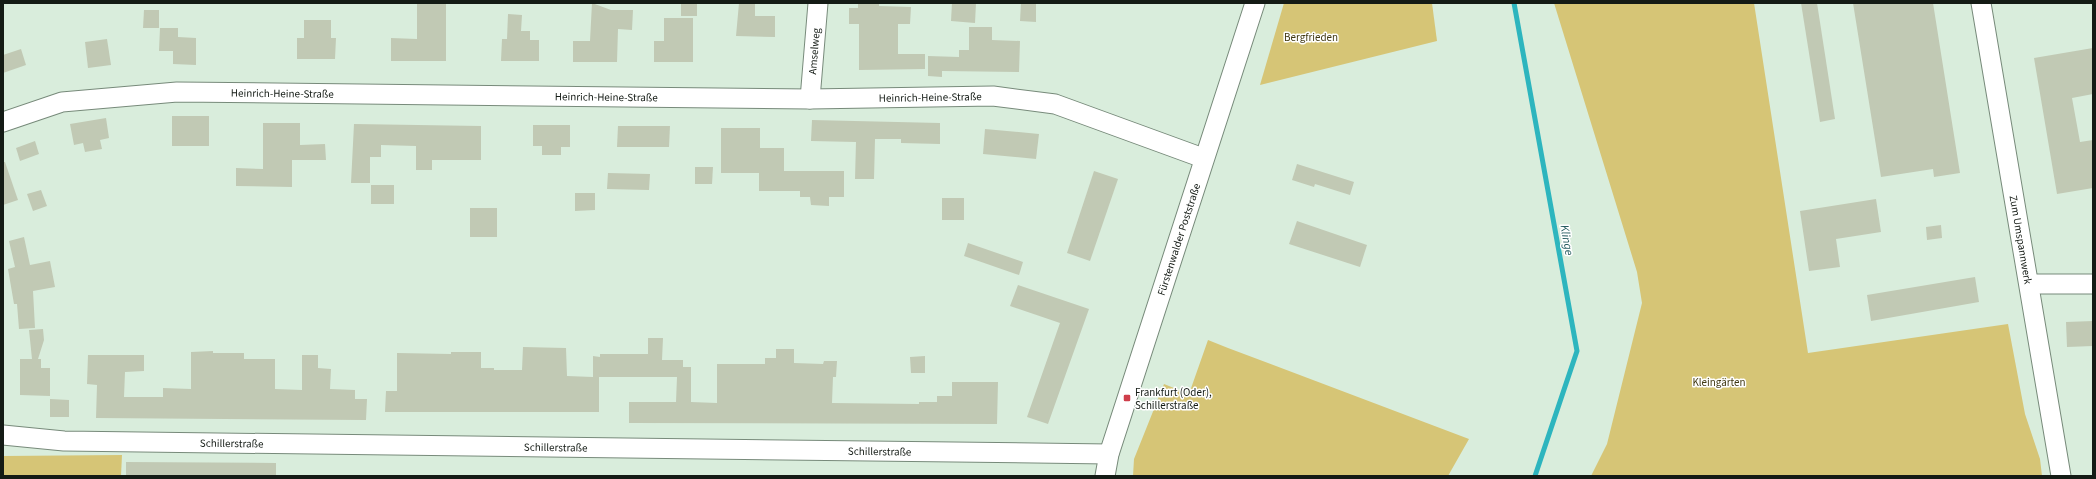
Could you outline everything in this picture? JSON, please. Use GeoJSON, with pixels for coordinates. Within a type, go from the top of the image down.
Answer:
{"type":"FeatureCollection","features":[{"type":"Feature","properties":{"kind":"street","name":"Amselweg"},"geometry":{"type":"LineString","coordinates":[[810,99],[818,3]]}},
{"type":"Feature","properties":{"kind":"street","name":"Fürstenwalder Poststraße"},"geometry":{"type":"LineString","coordinates":[[1105,476],[1109,454],[1203,158],[1255,3]]}},
{"type":"Feature","properties":{"kind":"street","name":"Zum Umspannwerk"},"geometry":{"type":"LineString","coordinates":[[1982,3],[2061,476]]}},
{"type":"Feature","properties":{"kind":"street","name":"Heinrich-Heine-Straße"},"geometry":{"type":"LineString","coordinates":[[3,122],[62,102],[177,92],[810,99],[992,96],[1055,104],[1203,158]]}},
{"type":"Feature","properties":{"kind":"street"},"geometry":{"type":"LineString","coordinates":[[2030,284],[2093,284]]}},
{"type":"Feature","properties":{"kind":"street","name":"Schillerstraße"},"geometry":{"type":"LineString","coordinates":[[3,435],[64,441],[1109,454]]}},
{"type":"Feature","properties":{"kind":"green space","name":"Bergfrieden"},"geometry":{"type":"Polygon","coordinates":[[[1284,3],[1432,3],[1437,41],[1260,85],[1284,3]]]}},
{"type":"Feature","properties":{"kind":"green space","name":"Kleingärten"},"geometry":{"type":"Polygon","coordinates":[[[1554,3],[1754,3],[1808,353],[2008,324],[2025,414],[2040,459],[2042,476],[1591,476],[1607,444],[1642,303],[1637,272],[1554,3]]]}},
{"type":"Feature","properties":{"kind":"green space"},"geometry":{"type":"Polygon","coordinates":[[[1208,340],[1469,439],[1448,476],[1133,476],[1134,459],[1164,384],[1189,394],[1208,340]]]}},
{"type":"Feature","properties":{"kind":"green space"},"geometry":{"type":"Polygon","coordinates":[[[122,455],[121,476],[3,476],[3,456],[122,455]]]}},
{"type":"Feature","properties":{"kind":"building"},"geometry":{"type":"Polygon","coordinates":[[[417,3],[446,3],[446,61],[391,61],[391,38],[417,39],[417,3]]]}},
{"type":"Feature","properties":{"kind":"building"},"geometry":{"type":"Polygon","coordinates":[[[592,3],[611,10],[633,10],[632,30],[618,29],[617,62],[573,62],[573,41],[590,41],[592,3]]]}},
{"type":"Feature","properties":{"kind":"building"},"geometry":{"type":"Polygon","coordinates":[[[681,3],[697,3],[697,16],[681,16],[681,3]]]}},
{"type":"Feature","properties":{"kind":"building"},"geometry":{"type":"Polygon","coordinates":[[[739,3],[755,3],[755,16],[775,16],[775,37],[736,36],[739,3]]]}},
{"type":"Feature","properties":{"kind":"building"},"geometry":{"type":"Polygon","coordinates":[[[858,3],[879,3],[879,6],[911,7],[910,24],[898,24],[898,54],[925,54],[925,69],[859,70],[859,24],[849,24],[849,8],[858,8],[858,3]]]}},
{"type":"Feature","properties":{"kind":"building"},"geometry":{"type":"Polygon","coordinates":[[[952,3],[976,3],[975,23],[951,21],[952,3]]]}},
{"type":"Feature","properties":{"kind":"building"},"geometry":{"type":"Polygon","coordinates":[[[1021,3],[1036,3],[1036,22],[1020,21],[1021,3]]]}},
{"type":"Feature","properties":{"kind":"building"},"geometry":{"type":"Polygon","coordinates":[[[1801,3],[1817,3],[1835,119],[1820,122],[1801,3]]]}},
{"type":"Feature","properties":{"kind":"building"},"geometry":{"type":"Polygon","coordinates":[[[1853,3],[1933,3],[1960,173],[1934,177],[1933,169],[1881,177],[1853,3]]]}},
{"type":"Feature","properties":{"kind":"building"},"geometry":{"type":"Polygon","coordinates":[[[144,10],[159,10],[159,28],[143,28],[144,10]]]}},
{"type":"Feature","properties":{"kind":"building"},"geometry":{"type":"Polygon","coordinates":[[[508,14],[522,15],[521,31],[530,31],[530,40],[539,40],[539,61],[501,61],[502,39],[507,39],[508,14]]]}},
{"type":"Feature","properties":{"kind":"building"},"geometry":{"type":"Polygon","coordinates":[[[664,18],[693,18],[693,62],[654,62],[654,41],[664,41],[664,18]]]}},
{"type":"Feature","properties":{"kind":"building"},"geometry":{"type":"Polygon","coordinates":[[[304,20],[331,20],[331,38],[336,38],[335,59],[297,59],[297,38],[304,38],[304,20]]]}},
{"type":"Feature","properties":{"kind":"building"},"geometry":{"type":"Polygon","coordinates":[[[969,27],[992,27],[992,40],[1020,41],[1019,72],[942,71],[942,77],[928,76],[928,56],[959,57],[959,50],[969,50],[969,27]]]}},
{"type":"Feature","properties":{"kind":"building"},"geometry":{"type":"Polygon","coordinates":[[[160,28],[178,28],[178,37],[196,38],[196,65],[173,64],[173,51],[159,51],[160,28]]]}},
{"type":"Feature","properties":{"kind":"building"},"geometry":{"type":"Polygon","coordinates":[[[107,39],[111,65],[88,68],[85,42],[107,39]]]}},
{"type":"Feature","properties":{"kind":"building"},"geometry":{"type":"Polygon","coordinates":[[[2093,48],[2093,94],[2072,98],[2080,142],[2093,140],[2093,188],[2057,194],[2034,58],[2093,48]]]}},
{"type":"Feature","properties":{"kind":"building"},"geometry":{"type":"Polygon","coordinates":[[[21,49],[26,65],[3,73],[3,55],[21,49]]]}},
{"type":"Feature","properties":{"kind":"building"},"geometry":{"type":"Polygon","coordinates":[[[172,116],[209,116],[209,146],[172,146],[172,116]]]}},
{"type":"Feature","properties":{"kind":"building"},"geometry":{"type":"Polygon","coordinates":[[[106,118],[109,138],[100,140],[102,149],[85,152],[83,143],[74,145],[70,124],[106,118]]]}},
{"type":"Feature","properties":{"kind":"building"},"geometry":{"type":"Polygon","coordinates":[[[812,120],[940,123],[940,144],[901,143],[901,139],[875,139],[874,179],[855,179],[856,142],[811,141],[812,120]]]}},
{"type":"Feature","properties":{"kind":"building"},"geometry":{"type":"Polygon","coordinates":[[[263,123],[300,123],[300,145],[325,144],[326,160],[292,160],[292,187],[236,186],[236,168],[263,169],[263,123]]]}},
{"type":"Feature","properties":{"kind":"building"},"geometry":{"type":"Polygon","coordinates":[[[354,124],[481,126],[481,160],[432,160],[432,170],[416,170],[416,146],[381,145],[381,157],[370,157],[370,183],[351,183],[354,124]]]}},
{"type":"Feature","properties":{"kind":"building"},"geometry":{"type":"Polygon","coordinates":[[[533,125],[570,125],[570,147],[561,147],[561,155],[542,155],[542,146],[533,146],[533,125]]]}},
{"type":"Feature","properties":{"kind":"building"},"geometry":{"type":"Polygon","coordinates":[[[618,126],[670,126],[669,147],[617,147],[618,126]]]}},
{"type":"Feature","properties":{"kind":"building"},"geometry":{"type":"Polygon","coordinates":[[[721,128],[760,128],[760,148],[784,148],[784,171],[844,171],[844,197],[829,197],[829,206],[811,205],[810,197],[800,197],[800,191],[759,191],[759,173],[721,173],[721,128]]]}},
{"type":"Feature","properties":{"kind":"building"},"geometry":{"type":"Polygon","coordinates":[[[985,129],[1039,134],[1036,159],[983,154],[985,129]]]}},
{"type":"Feature","properties":{"kind":"building"},"geometry":{"type":"Polygon","coordinates":[[[35,141],[39,154],[20,161],[16,148],[35,141]]]}},
{"type":"Feature","properties":{"kind":"building"},"geometry":{"type":"Polygon","coordinates":[[[3,162],[5,162],[18,200],[3,205],[3,162]]]}},
{"type":"Feature","properties":{"kind":"building"},"geometry":{"type":"Polygon","coordinates":[[[1297,164],[1354,182],[1350,195],[1315,184],[1314,187],[1292,180],[1297,164]]]}},
{"type":"Feature","properties":{"kind":"building"},"geometry":{"type":"Polygon","coordinates":[[[695,167],[713,167],[712,184],[695,184],[695,167]]]}},
{"type":"Feature","properties":{"kind":"building"},"geometry":{"type":"Polygon","coordinates":[[[1094,171],[1118,179],[1090,261],[1067,253],[1094,171]]]}},
{"type":"Feature","properties":{"kind":"building"},"geometry":{"type":"Polygon","coordinates":[[[608,173],[650,174],[649,190],[607,189],[608,173]]]}},
{"type":"Feature","properties":{"kind":"building"},"geometry":{"type":"Polygon","coordinates":[[[371,185],[394,185],[394,204],[371,204],[371,185]]]}},
{"type":"Feature","properties":{"kind":"building"},"geometry":{"type":"Polygon","coordinates":[[[41,190],[47,206],[33,211],[27,194],[41,190]]]}},
{"type":"Feature","properties":{"kind":"building"},"geometry":{"type":"Polygon","coordinates":[[[575,193],[595,193],[595,210],[575,211],[575,193]]]}},
{"type":"Feature","properties":{"kind":"building"},"geometry":{"type":"Polygon","coordinates":[[[942,198],[964,198],[964,220],[942,220],[942,198]]]}},
{"type":"Feature","properties":{"kind":"building"},"geometry":{"type":"Polygon","coordinates":[[[1876,199],[1881,232],[1836,239],[1840,267],[1809,271],[1800,211],[1876,199]]]}},
{"type":"Feature","properties":{"kind":"building"},"geometry":{"type":"Polygon","coordinates":[[[470,208],[497,208],[497,237],[470,237],[470,208]]]}},
{"type":"Feature","properties":{"kind":"building"},"geometry":{"type":"Polygon","coordinates":[[[1297,221],[1367,245],[1360,267],[1289,244],[1297,221]]]}},
{"type":"Feature","properties":{"kind":"building"},"geometry":{"type":"Polygon","coordinates":[[[1941,225],[1942,238],[1927,240],[1926,227],[1941,225]]]}},
{"type":"Feature","properties":{"kind":"building"},"geometry":{"type":"Polygon","coordinates":[[[24,237],[30,265],[50,261],[55,287],[33,291],[35,328],[19,329],[17,304],[14,304],[8,269],[15,267],[9,241],[24,237]]]}},
{"type":"Feature","properties":{"kind":"building"},"geometry":{"type":"Polygon","coordinates":[[[968,243],[1023,262],[1019,275],[964,256],[968,243]]]}},
{"type":"Feature","properties":{"kind":"building"},"geometry":{"type":"Polygon","coordinates":[[[1975,277],[1979,302],[1871,321],[1867,295],[1975,277]]]}},
{"type":"Feature","properties":{"kind":"building"},"geometry":{"type":"Polygon","coordinates":[[[1018,285],[1089,309],[1048,424],[1027,417],[1060,323],[1010,306],[1018,285]]]}},
{"type":"Feature","properties":{"kind":"building"},"geometry":{"type":"Polygon","coordinates":[[[2093,321],[2093,346],[2067,347],[2066,322],[2093,321]]]}},
{"type":"Feature","properties":{"kind":"building"},"geometry":{"type":"Polygon","coordinates":[[[43,329],[44,340],[38,359],[41,359],[41,368],[50,368],[50,396],[20,395],[20,359],[32,359],[29,330],[43,329]]]}},
{"type":"Feature","properties":{"kind":"building"},"geometry":{"type":"Polygon","coordinates":[[[648,338],[663,338],[662,360],[683,360],[683,367],[691,367],[691,402],[717,403],[717,364],[765,364],[765,358],[776,358],[776,349],[794,349],[794,363],[823,364],[824,361],[837,361],[836,377],[833,377],[832,403],[919,404],[919,402],[937,402],[937,396],[952,396],[952,382],[998,382],[997,424],[629,423],[629,402],[676,402],[677,377],[599,377],[599,412],[385,412],[386,391],[397,391],[397,353],[451,354],[451,352],[481,352],[481,368],[494,368],[494,370],[522,370],[523,347],[566,348],[567,376],[593,377],[593,356],[600,357],[600,354],[648,354],[648,338]]]}},
{"type":"Feature","properties":{"kind":"building"},"geometry":{"type":"Polygon","coordinates":[[[213,351],[213,353],[244,353],[244,359],[275,359],[275,389],[302,390],[302,355],[318,355],[318,368],[331,369],[330,389],[355,390],[355,399],[367,399],[366,420],[96,418],[97,385],[87,384],[88,355],[144,355],[144,371],[125,372],[124,397],[163,397],[163,388],[191,389],[191,352],[213,351]]]}},
{"type":"Feature","properties":{"kind":"building"},"geometry":{"type":"Polygon","coordinates":[[[925,356],[925,373],[911,373],[910,357],[925,356]]]}},
{"type":"Feature","properties":{"kind":"building"},"geometry":{"type":"Polygon","coordinates":[[[50,399],[69,400],[69,417],[50,417],[50,399]]]}},
{"type":"Feature","properties":{"kind":"building"},"geometry":{"type":"Polygon","coordinates":[[[126,462],[276,463],[276,476],[126,476],[126,462]]]}},
{"type":"Feature","properties":{"kind":"waterway","name":"Klinge"},"geometry":{"type":"LineString","coordinates":[[1514,3],[1577,351],[1535,476]]}},
{"type":"Feature","properties":{"kind":"place","name":"Frankfurt (Oder), Schillerstraße"},"geometry":{"type":"Point","coordinates":[1127,398]}}]}
